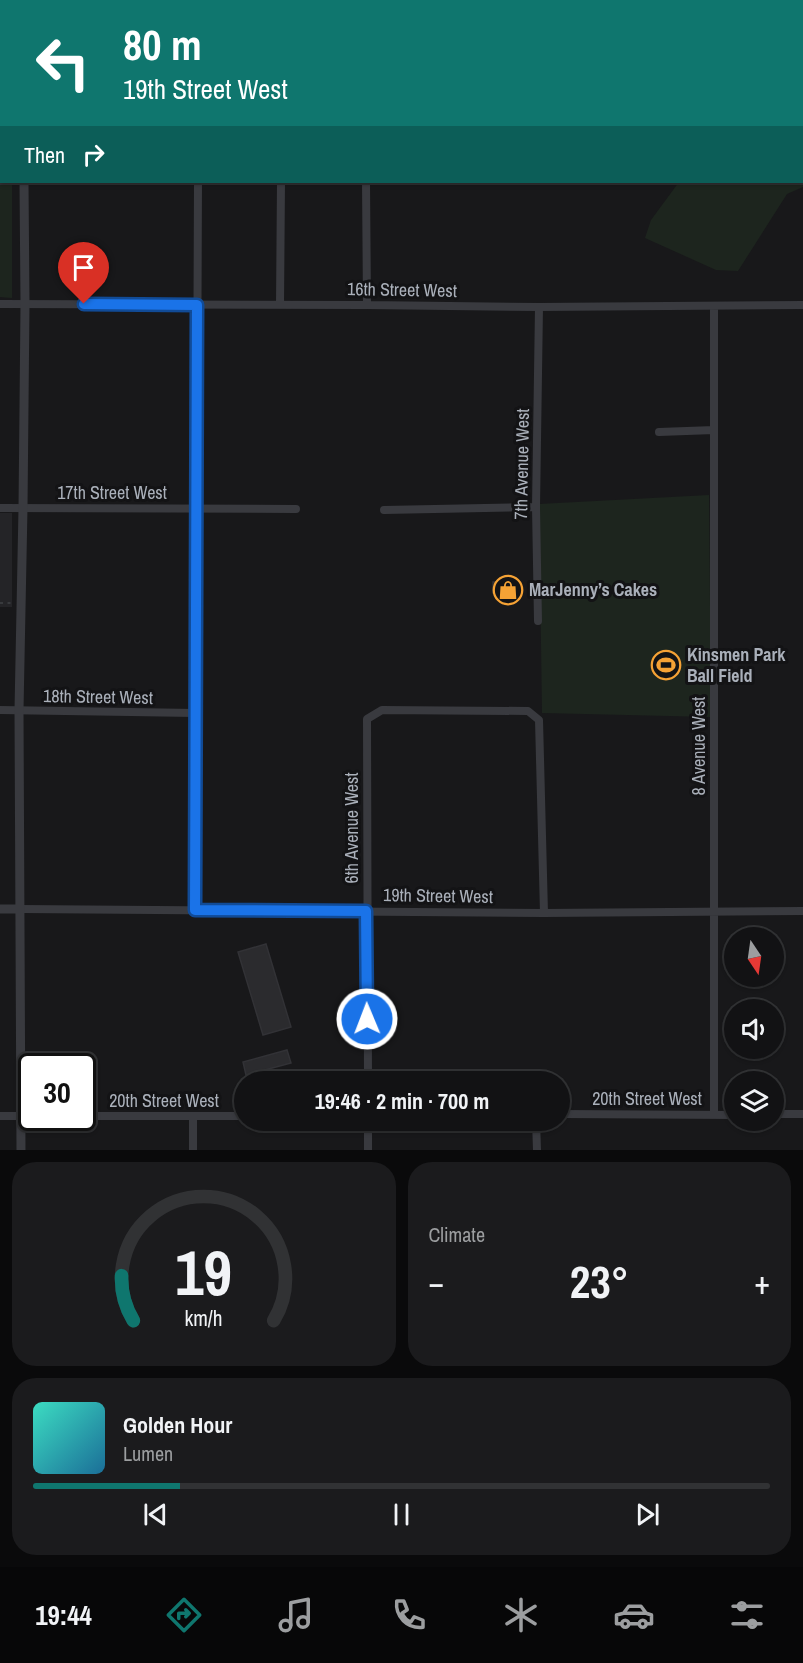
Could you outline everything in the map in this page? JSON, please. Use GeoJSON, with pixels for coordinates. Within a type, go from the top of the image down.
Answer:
{"type":"FeatureCollection","features":[{"type":"Feature","properties":{"kind":"street"},"geometry":{"type":"LineString","coordinates":[[24,183],[25,304],[19,710],[20,909],[25,1053]]}},
{"type":"Feature","properties":{"kind":"street"},"geometry":{"type":"LineString","coordinates":[[195,910],[198,183]]}},
{"type":"Feature","properties":{"kind":"street"},"geometry":{"type":"LineString","coordinates":[[280,305],[281,183]]}},
{"type":"Feature","properties":{"kind":"street"},"geometry":{"type":"LineString","coordinates":[[366,183],[367,305]]}},
{"type":"Feature","properties":{"kind":"street","name":"16th Street West"},"geometry":{"type":"LineString","coordinates":[[0,304],[803,306]]}},
{"type":"Feature","properties":{"kind":"street","name":"8 Avenue West"},"geometry":{"type":"LineString","coordinates":[[714,306],[714,1115]]}},
{"type":"Feature","properties":{"kind":"street","name":"7th Avenue West"},"geometry":{"type":"LineString","coordinates":[[538,621],[536,507],[539,307]]}},
{"type":"Feature","properties":{"kind":"street"},"geometry":{"type":"LineString","coordinates":[[659,432],[714,430]]}},
{"type":"Feature","properties":{"kind":"street"},"geometry":{"type":"LineString","coordinates":[[384,510],[536,507]]}},
{"type":"Feature","properties":{"kind":"street","name":"17th Street West"},"geometry":{"type":"LineString","coordinates":[[0,508],[296,509]]}},
{"type":"Feature","properties":{"kind":"street","name":"18th Street West"},"geometry":{"type":"LineString","coordinates":[[0,710],[195,713]]}},
{"type":"Feature","properties":{"kind":"street","name":"6th Avenue West"},"geometry":{"type":"LineString","coordinates":[[368,1071],[367,719],[382,710],[393,710],[528,711],[539,720],[544,913]]}},
{"type":"Feature","properties":{"kind":"street","name":"19th Street West"},"geometry":{"type":"LineString","coordinates":[[0,909],[544,913],[803,911]]}},
{"type":"Feature","properties":{"kind":"street","name":"20th Street West"},"geometry":{"type":"LineString","coordinates":[[570,1114],[724,1115]]}},
{"type":"Feature","properties":{"kind":"street"},"geometry":{"type":"LineString","coordinates":[[784,1114],[803,1114]]}},
{"type":"Feature","properties":{"kind":"street"},"geometry":{"type":"LineString","coordinates":[[0,1116],[18,1116]]}},
{"type":"Feature","properties":{"kind":"street","name":"20th Street West"},"geometry":{"type":"LineString","coordinates":[[96,1116],[234,1116]]}},
{"type":"Feature","properties":{"kind":"street"},"geometry":{"type":"LineString","coordinates":[[193,1117],[193,1150]]}},
{"type":"Feature","properties":{"kind":"street"},"geometry":{"type":"LineString","coordinates":[[21,1150],[24,1131]]}},
{"type":"Feature","properties":{"kind":"street"},"geometry":{"type":"LineString","coordinates":[[368,1131],[368,1150]]}},
{"type":"Feature","properties":{"kind":"street"},"geometry":{"type":"LineString","coordinates":[[536,1131],[537,1150]]}},
{"type":"Feature","properties":{"kind":"path"},"geometry":{"type":"LineString","coordinates":[[0,603],[21,602]]}},
{"type":"Feature","properties":{"kind":"shaded area"},"geometry":{"type":"Polygon","coordinates":[[[0,183],[12,183],[12,298],[0,297],[0,183]]]}},
{"type":"Feature","properties":{"kind":"shaded area"},"geometry":{"type":"Polygon","coordinates":[[[678,183],[803,183],[803,187],[787,194],[738,271],[716,270],[645,238],[651,220],[678,183]]]}},
{"type":"Feature","properties":{"kind":"shaded area"},"geometry":{"type":"Polygon","coordinates":[[[709,495],[711,717],[542,713],[539,504],[709,495]]]}},
{"type":"Feature","properties":{"kind":"shaded area"},"geometry":{"type":"Polygon","coordinates":[[[0,513],[12,513],[12,607],[0,607],[0,513]]]}},
{"type":"Feature","properties":{"kind":"building"},"geometry":{"type":"Polygon","coordinates":[[[493,582],[512,582],[512,593],[493,593],[493,582]]]}},
{"type":"Feature","properties":{"kind":"building"},"geometry":{"type":"Polygon","coordinates":[[[266,944],[291,1027],[263,1035],[238,952],[266,944]]]}},
{"type":"Feature","properties":{"kind":"building"},"geometry":{"type":"Polygon","coordinates":[[[287,1050],[291,1063],[261,1071],[245,1071],[243,1062],[287,1050]]]}},
{"type":"Feature","properties":{"kind":"place","name":"MarJenny’s Cakes"},"geometry":{"type":"Point","coordinates":[508,590]}},
{"type":"Feature","properties":{"kind":"place","name":"Kinsmen Park Ball Field"},"geometry":{"type":"Point","coordinates":[666,665]}},
{"type":"Feature","properties":{"kind":"route"},"geometry":{"type":"LineString","coordinates":[[84,304],[197,305],[195,910],[366,911],[367,1019]]}}]}
